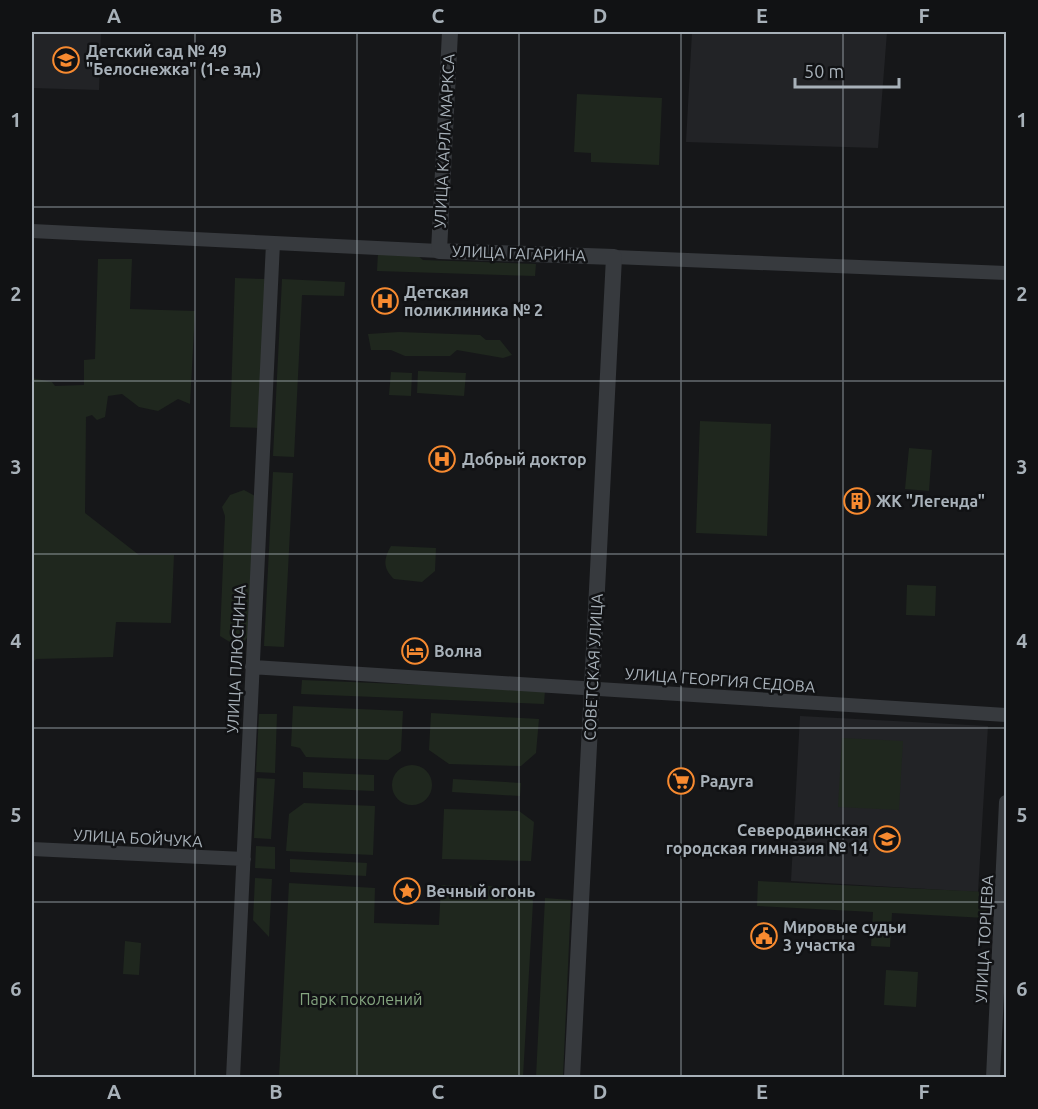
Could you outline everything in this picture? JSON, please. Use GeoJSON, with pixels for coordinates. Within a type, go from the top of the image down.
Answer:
{"type":"FeatureCollection","features":[{"type":"Feature","properties":{"kind":"street","name":"УЛИЦА КАРЛА МАРКСА"},"geometry":{"type":"LineString","coordinates":[[439,250],[450,32]]}},
{"type":"Feature","properties":{"kind":"street","name":"УЛИЦА ГАГАРИНА"},"geometry":{"type":"LineString","coordinates":[[32,231],[1006,273]]}},
{"type":"Feature","properties":{"kind":"street","name":"УЛИЦА ПЛЮСНИНА"},"geometry":{"type":"LineString","coordinates":[[233,1077],[273,243]]}},
{"type":"Feature","properties":{"kind":"street","name":"СОВЕТСКАЯ УЛИЦА"},"geometry":{"type":"LineString","coordinates":[[572,1077],[614,257]]}},
{"type":"Feature","properties":{"kind":"street","name":"УЛИЦА ГЕОРГИЯ СЕДОВА"},"geometry":{"type":"LineString","coordinates":[[252,667],[1006,716]]}},
{"type":"Feature","properties":{"kind":"street","name":"УЛИЦА ТОРЦЕВА"},"geometry":{"type":"LineString","coordinates":[[993,1077],[1006,802]]}},
{"type":"Feature","properties":{"kind":"street","name":"УЛИЦА БОЙЧУКА"},"geometry":{"type":"LineString","coordinates":[[32,849],[244,860]]}},
{"type":"Feature","properties":{"kind":"shaded area","name":"Детский сад № 49 \"Белоснежка\" (1-е зд.)"},"geometry":{"type":"Polygon","coordinates":[[[32,32],[101,32],[99,90],[32,88],[32,32]]]}},
{"type":"Feature","properties":{"kind":"shaded area"},"geometry":{"type":"Polygon","coordinates":[[[692,32],[887,32],[878,148],[686,142],[692,32]]]}},
{"type":"Feature","properties":{"kind":"shaded area","name":"Северодвинская городская гимназия № 14"},"geometry":{"type":"Polygon","coordinates":[[[800,716],[988,726],[978,892],[791,881],[800,716]]]}},
{"type":"Feature","properties":{"kind":"green space"},"geometry":{"type":"Polygon","coordinates":[[[577,94],[662,98],[659,165],[591,162],[591,153],[574,152],[577,94]]]}},
{"type":"Feature","properties":{"kind":"green space"},"geometry":{"type":"Polygon","coordinates":[[[378,253],[416,254],[423,260],[536,264],[535,276],[377,271],[378,253]]]}},
{"type":"Feature","properties":{"kind":"green space"},"geometry":{"type":"Polygon","coordinates":[[[98,259],[132,259],[130,309],[195,311],[190,404],[178,399],[158,411],[139,407],[122,394],[108,396],[105,417],[97,420],[92,415],[86,417],[85,513],[139,555],[174,555],[171,623],[116,622],[113,657],[36,659],[32,663],[32,378],[52,382],[55,386],[84,385],[84,360],[95,359],[98,259]]]}},
{"type":"Feature","properties":{"kind":"green space"},"geometry":{"type":"Polygon","coordinates":[[[235,278],[265,279],[260,428],[230,427],[235,278]]]}},
{"type":"Feature","properties":{"kind":"green space"},"geometry":{"type":"Polygon","coordinates":[[[282,279],[345,282],[344,296],[302,295],[294,457],[273,456],[282,279]]]}},
{"type":"Feature","properties":{"kind":"green space"},"geometry":{"type":"Polygon","coordinates":[[[399,332],[480,335],[486,340],[500,340],[512,355],[503,358],[457,350],[450,356],[405,356],[391,350],[371,350],[368,334],[399,332]]]}},
{"type":"Feature","properties":{"kind":"green space"},"geometry":{"type":"Polygon","coordinates":[[[418,371],[466,373],[464,396],[417,393],[418,371]]]}},
{"type":"Feature","properties":{"kind":"green space"},"geometry":{"type":"Polygon","coordinates":[[[391,372],[412,373],[411,396],[389,395],[391,372]]]}},
{"type":"Feature","properties":{"kind":"green space"},"geometry":{"type":"Polygon","coordinates":[[[700,421],[771,424],[767,536],[696,533],[700,421]]]}},
{"type":"Feature","properties":{"kind":"green space"},"geometry":{"type":"Polygon","coordinates":[[[909,448],[932,450],[929,491],[905,489],[909,448]]]}},
{"type":"Feature","properties":{"kind":"green space"},"geometry":{"type":"Polygon","coordinates":[[[273,472],[293,473],[284,647],[264,646],[273,472]]]}},
{"type":"Feature","properties":{"kind":"green space"},"geometry":{"type":"Polygon","coordinates":[[[244,490],[257,497],[250,634],[244,642],[233,644],[220,636],[225,516],[222,507],[230,495],[244,490]]]}},
{"type":"Feature","properties":{"kind":"green space"},"geometry":{"type":"Polygon","coordinates":[[[391,546],[436,548],[435,571],[422,582],[394,579],[385,564],[391,546]]]}},
{"type":"Feature","properties":{"kind":"green space"},"geometry":{"type":"Polygon","coordinates":[[[907,585],[936,586],[935,616],[906,615],[907,585]]]}},
{"type":"Feature","properties":{"kind":"green space"},"geometry":{"type":"Polygon","coordinates":[[[302,680],[545,690],[544,704],[301,694],[302,680]]]}},
{"type":"Feature","properties":{"kind":"green space"},"geometry":{"type":"Polygon","coordinates":[[[293,706],[403,711],[401,751],[388,760],[306,757],[300,748],[291,746],[293,706]]]}},
{"type":"Feature","properties":{"kind":"green space"},"geometry":{"type":"Polygon","coordinates":[[[431,713],[539,719],[536,753],[521,766],[449,764],[429,750],[431,713]]]}},
{"type":"Feature","properties":{"kind":"green space"},"geometry":{"type":"Polygon","coordinates":[[[259,714],[277,714],[275,773],[256,772],[259,714]]]}},
{"type":"Feature","properties":{"kind":"green space"},"geometry":{"type":"Polygon","coordinates":[[[842,738],[903,741],[899,810],[838,807],[842,738]]]}},
{"type":"Feature","properties":{"kind":"green space"},"geometry":{"type":"Polygon","coordinates":[[[412,765],[420,766],[426,771],[431,777],[431,793],[426,799],[420,804],[412,805],[404,804],[398,799],[393,793],[392,785],[393,777],[398,771],[404,766],[412,765]]]}},
{"type":"Feature","properties":{"kind":"green space"},"geometry":{"type":"Polygon","coordinates":[[[303,772],[374,775],[374,791],[303,788],[303,772]]]}},
{"type":"Feature","properties":{"kind":"green space"},"geometry":{"type":"Polygon","coordinates":[[[257,778],[275,779],[271,839],[254,838],[257,778]]]}},
{"type":"Feature","properties":{"kind":"green space"},"geometry":{"type":"Polygon","coordinates":[[[453,779],[521,783],[520,796],[452,792],[453,779]]]}},
{"type":"Feature","properties":{"kind":"green space"},"geometry":{"type":"Polygon","coordinates":[[[304,803],[375,806],[373,855],[286,851],[289,814],[304,803]]]}},
{"type":"Feature","properties":{"kind":"green space"},"geometry":{"type":"Polygon","coordinates":[[[444,809],[519,811],[534,822],[531,861],[442,859],[444,809]]]}},
{"type":"Feature","properties":{"kind":"green space"},"geometry":{"type":"Polygon","coordinates":[[[256,846],[275,847],[275,869],[255,868],[256,846]]]}},
{"type":"Feature","properties":{"kind":"green space"},"geometry":{"type":"Polygon","coordinates":[[[290,859],[367,863],[366,876],[290,872],[290,859]]]}},
{"type":"Feature","properties":{"kind":"green space"},"geometry":{"type":"Polygon","coordinates":[[[255,878],[272,879],[269,937],[253,920],[255,878]]]}},
{"type":"Feature","properties":{"kind":"green space"},"geometry":{"type":"Polygon","coordinates":[[[758,881],[988,892],[986,918],[892,913],[890,947],[871,946],[873,912],[757,906],[758,881]]]}},
{"type":"Feature","properties":{"kind":"green space","name":"Парк поколений"},"geometry":{"type":"Polygon","coordinates":[[[289,883],[375,888],[374,923],[439,925],[441,885],[531,887],[533,902],[523,1077],[279,1077],[289,883]]]}},
{"type":"Feature","properties":{"kind":"green space"},"geometry":{"type":"Polygon","coordinates":[[[545,898],[571,900],[563,1077],[536,1077],[545,898]]]}},
{"type":"Feature","properties":{"kind":"green space"},"geometry":{"type":"Polygon","coordinates":[[[125,941],[141,943],[139,975],[123,974],[125,941]]]}},
{"type":"Feature","properties":{"kind":"green space"},"geometry":{"type":"Polygon","coordinates":[[[886,970],[918,972],[916,1007],[884,1005],[886,970]]]}},
{"type":"Feature","properties":{"kind":"place","name":"Детский сад № 49 \"Белоснежка\" (1-е зд.)"},"geometry":{"type":"Point","coordinates":[66,60]}},
{"type":"Feature","properties":{"kind":"place","name":"Детская поликлиника № 2"},"geometry":{"type":"Point","coordinates":[385,301]}},
{"type":"Feature","properties":{"kind":"place","name":"Добрый доктор"},"geometry":{"type":"Point","coordinates":[442,459]}},
{"type":"Feature","properties":{"kind":"place","name":"ЖК \"Легенда\""},"geometry":{"type":"Point","coordinates":[857,501]}},
{"type":"Feature","properties":{"kind":"place","name":"Волна"},"geometry":{"type":"Point","coordinates":[415,651]}},
{"type":"Feature","properties":{"kind":"place","name":"Радуга"},"geometry":{"type":"Point","coordinates":[681,781]}},
{"type":"Feature","properties":{"kind":"place","name":"Северодвинская городская гимназия № 14"},"geometry":{"type":"Point","coordinates":[887,839]}},
{"type":"Feature","properties":{"kind":"place","name":"Вечный огонь"},"geometry":{"type":"Point","coordinates":[407,891]}},
{"type":"Feature","properties":{"kind":"place","name":"Мировые судьи 3 участка"},"geometry":{"type":"Point","coordinates":[764,936]}}]}
